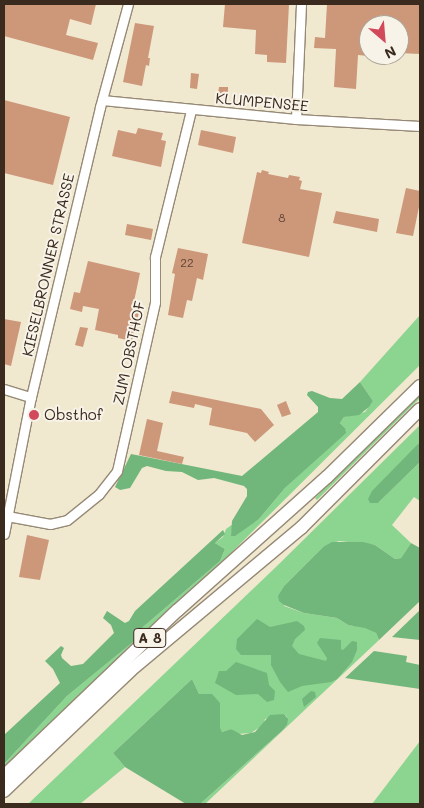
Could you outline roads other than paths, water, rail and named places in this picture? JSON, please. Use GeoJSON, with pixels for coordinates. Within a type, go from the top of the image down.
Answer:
{"type":"FeatureCollection","features":[{"type":"Feature","properties":{"kind":"highway","name":"A 8"},"geometry":{"type":"LineString","coordinates":[[4,776],[178,610],[328,477],[420,386]]}},
{"type":"Feature","properties":{"kind":"highway","name":"A 8"},"geometry":{"type":"LineString","coordinates":[[4,791],[131,670],[301,528],[420,409]]}},
{"type":"Feature","properties":{"kind":"street","name":"KIESELBRONNER STRASSE"},"geometry":{"type":"LineString","coordinates":[[4,534],[31,397],[102,100],[128,4]]}},
{"type":"Feature","properties":{"kind":"street"},"geometry":{"type":"LineString","coordinates":[[296,119],[301,4]]}},
{"type":"Feature","properties":{"kind":"street","name":"KLUMPENSEE"},"geometry":{"type":"LineString","coordinates":[[102,100],[296,119],[420,126]]}},
{"type":"Feature","properties":{"kind":"street","name":"ZUM OBSTHOF"},"geometry":{"type":"LineString","coordinates":[[7,516],[50,524],[67,520],[100,494],[117,472],[155,302],[156,257],[190,110]]}},
{"type":"Feature","properties":{"kind":"street"},"geometry":{"type":"LineString","coordinates":[[4,389],[31,397]]}},
{"type":"Feature","properties":{"kind":"place","name":"Obsthof"},"geometry":{"type":"Point","coordinates":[34,415]}}]}
